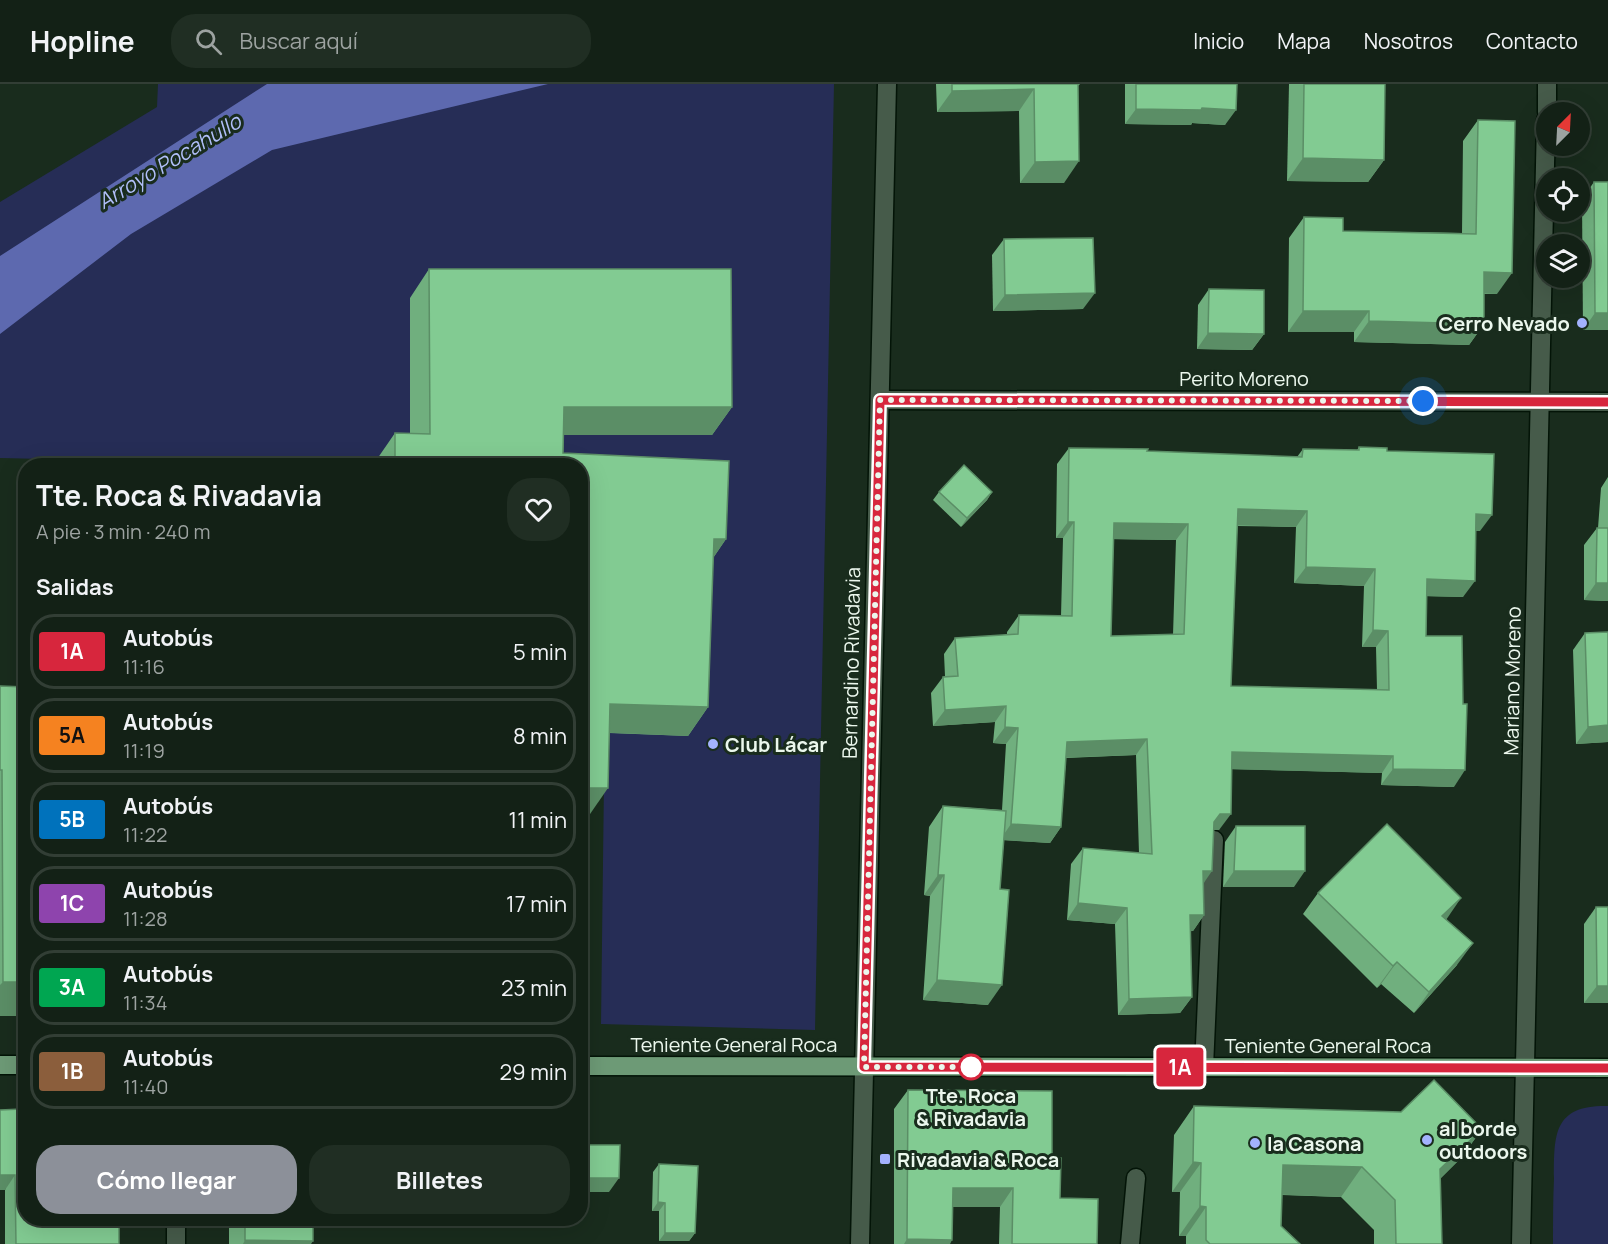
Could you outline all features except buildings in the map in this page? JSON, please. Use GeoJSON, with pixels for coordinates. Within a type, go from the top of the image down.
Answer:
{"type":"FeatureCollection","features":[{"type":"Feature","properties":{"kind":"main road"},"geometry":{"type":"LineString","coordinates":[[0,1065],[18,1065]]}},
{"type":"Feature","properties":{"kind":"main road","name":"Teniente General Roca"},"geometry":{"type":"LineString","coordinates":[[588,1066],[1608,1068]]}},
{"type":"Feature","properties":{"kind":"street","name":"Bernardino Rivadavia"},"geometry":{"type":"LineString","coordinates":[[860,1244],[887,84]]}},
{"type":"Feature","properties":{"kind":"street"},"geometry":{"type":"LineString","coordinates":[[1547,84],[1547,102]]}},
{"type":"Feature","properties":{"kind":"street","name":"Mariano Moreno"},"geometry":{"type":"LineString","coordinates":[[1521,1244],[1545,156]]}},
{"type":"Feature","properties":{"kind":"street","name":"Perito Moreno"},"geometry":{"type":"LineString","coordinates":[[880,400],[1608,402]]}},
{"type":"Feature","properties":{"kind":"street"},"geometry":{"type":"LineString","coordinates":[[1204,1067],[1214,840]]}},
{"type":"Feature","properties":{"kind":"street"},"geometry":{"type":"LineString","coordinates":[[1130,1244],[1136,1178]]}},
{"type":"Feature","properties":{"kind":"street"},"geometry":{"type":"LineString","coordinates":[[176,1226],[176,1244]]}},
{"type":"Feature","properties":{"kind":"shaded area","name":"Club Lácar"},"geometry":{"type":"Polygon","coordinates":[[[158,84],[834,84],[815,1030],[601,1024],[608,459],[0,458],[0,202],[157,107],[158,84]]]}},
{"type":"Feature","properties":{"kind":"shaded area"},"geometry":{"type":"Polygon","coordinates":[[[1608,1106],[1608,1244],[1553,1244],[1557,1135],[1567,1116],[1577,1110],[1608,1106]]]}},
{"type":"Feature","properties":{"kind":"water","name":"Arroyo Pocahullo"},"geometry":{"type":"Polygon","coordinates":[[[267,84],[548,84],[272,150],[131,234],[0,334],[0,256],[267,84]]]}},
{"type":"Feature","properties":{"kind":"bus line","name":"1A"},"geometry":{"type":"LineString","coordinates":[[1608,402],[880,400],[864,1067],[1608,1068]]}},
{"type":"Feature","properties":{"kind":"place","name":"Cerro Nevado"},"geometry":{"type":"Point","coordinates":[1582,323]}},
{"type":"Feature","properties":{"kind":"place","name":"Club Lácar"},"geometry":{"type":"Point","coordinates":[713,744]}},
{"type":"Feature","properties":{"kind":"place","name":"Tte. Roca & Rivadavia"},"geometry":{"type":"Point","coordinates":[971,1067]}},
{"type":"Feature","properties":{"kind":"place","name":"al borde outdoors"},"geometry":{"type":"Point","coordinates":[1427,1140]}},
{"type":"Feature","properties":{"kind":"place","name":"la Casona"},"geometry":{"type":"Point","coordinates":[1255,1143]}},
{"type":"Feature","properties":{"kind":"place","name":"Rivadavia & Roca"},"geometry":{"type":"Point","coordinates":[885,1159]}},
{"type":"Feature","properties":{"kind":"route"},"geometry":{"type":"LineString","coordinates":[[971,1067],[978,1067],[864,1067],[880,400],[1423,401]]}}]}
